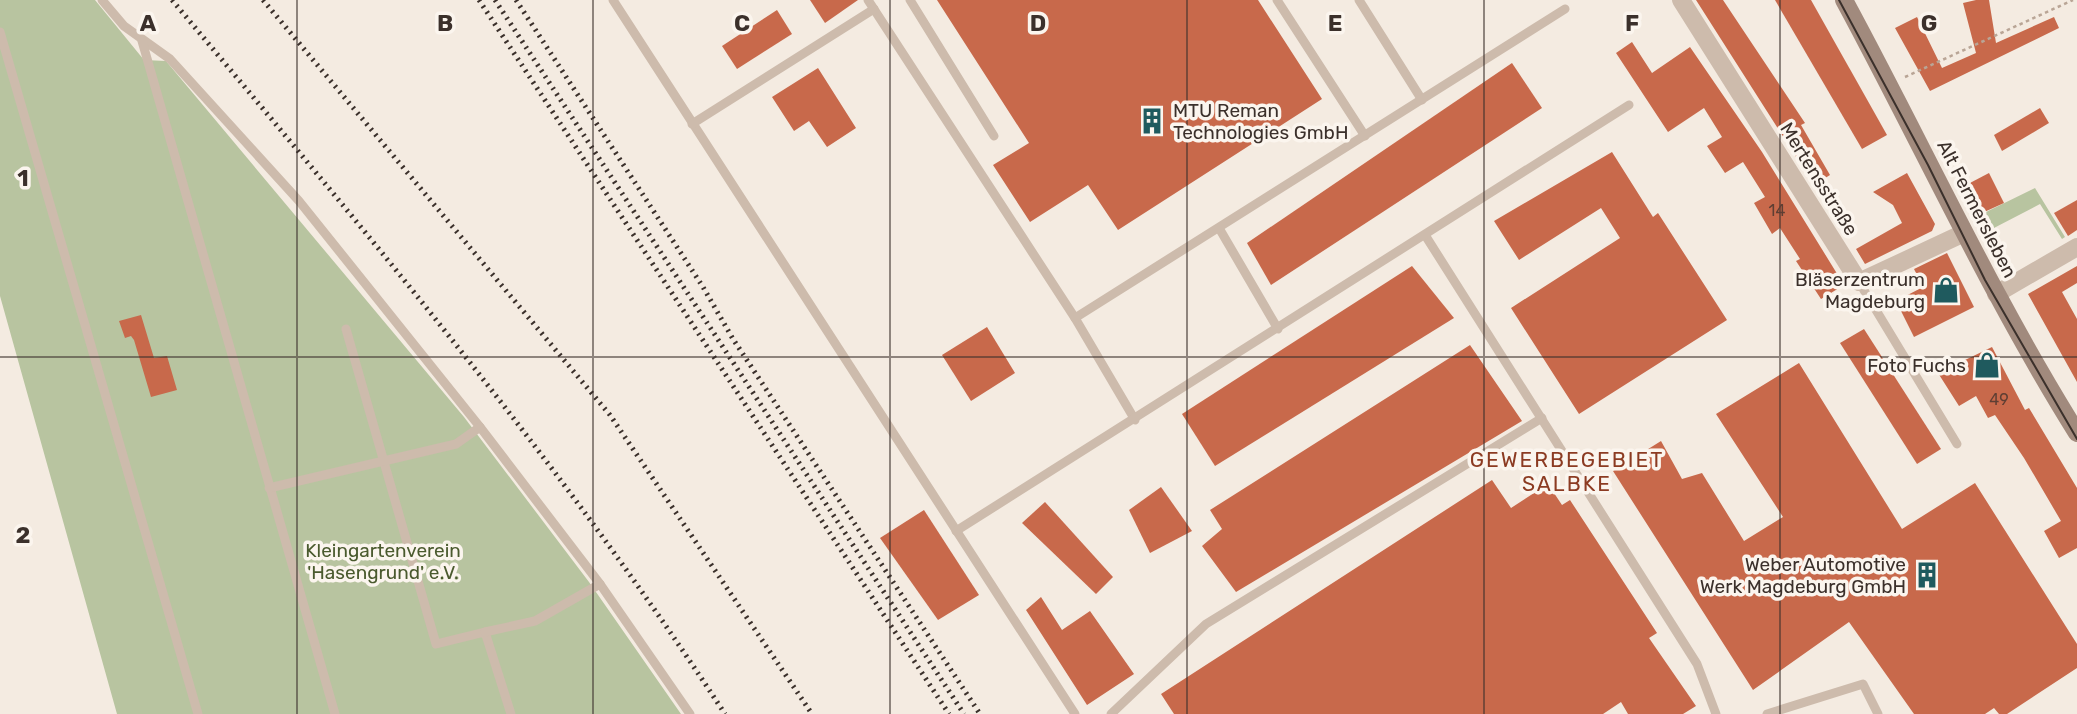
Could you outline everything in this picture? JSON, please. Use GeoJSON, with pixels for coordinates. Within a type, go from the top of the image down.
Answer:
{"type":"FeatureCollection","features":[{"type":"Feature","properties":{"kind":"main road","name":"Alt Fermersleben"},"geometry":{"type":"LineString","coordinates":[[1844,0],[1996,294],[2076,429]]}},
{"type":"Feature","properties":{"kind":"street","name":"Mertensstraße"},"geometry":{"type":"LineString","coordinates":[[1681,0],[1859,282]]}},
{"type":"Feature","properties":{"kind":"street"},"geometry":{"type":"LineString","coordinates":[[1859,282],[1964,233]]}},
{"type":"Feature","properties":{"kind":"street"},"geometry":{"type":"LineString","coordinates":[[1996,294],[2077,247]]}},
{"type":"Feature","properties":{"kind":"lane"},"geometry":{"type":"LineString","coordinates":[[102,0],[124,26],[170,59],[299,201],[480,427],[600,584],[690,714]]}},
{"type":"Feature","properties":{"kind":"lane"},"geometry":{"type":"LineString","coordinates":[[613,0],[1075,714]]}},
{"type":"Feature","properties":{"kind":"lane"},"geometry":{"type":"LineString","coordinates":[[868,0],[1075,318],[1135,420]]}},
{"type":"Feature","properties":{"kind":"lane"},"geometry":{"type":"LineString","coordinates":[[911,0],[994,136]]}},
{"type":"Feature","properties":{"kind":"lane"},"geometry":{"type":"LineString","coordinates":[[1277,0],[1365,136]]}},
{"type":"Feature","properties":{"kind":"lane"},"geometry":{"type":"LineString","coordinates":[[1359,0],[1422,100]]}},
{"type":"Feature","properties":{"kind":"lane"},"geometry":{"type":"LineString","coordinates":[[692,124],[874,9]]}},
{"type":"Feature","properties":{"kind":"lane"},"geometry":{"type":"LineString","coordinates":[[1075,318],[1565,9]]}},
{"type":"Feature","properties":{"kind":"lane"},"geometry":{"type":"LineString","coordinates":[[0,32],[198,714]]}},
{"type":"Feature","properties":{"kind":"lane"},"geometry":{"type":"LineString","coordinates":[[142,41],[335,714]]}},
{"type":"Feature","properties":{"kind":"lane"},"geometry":{"type":"LineString","coordinates":[[956,531],[1629,105]]}},
{"type":"Feature","properties":{"kind":"lane"},"geometry":{"type":"LineString","coordinates":[[1219,228],[1278,329]]}},
{"type":"Feature","properties":{"kind":"lane"},"geometry":{"type":"LineString","coordinates":[[1425,235],[1697,664],[1716,714]]}},
{"type":"Feature","properties":{"kind":"lane"},"geometry":{"type":"LineString","coordinates":[[1859,282],[1957,444]]}},
{"type":"Feature","properties":{"kind":"lane"},"geometry":{"type":"LineString","coordinates":[[346,329],[386,461],[436,644],[535,621],[600,584]]}},
{"type":"Feature","properties":{"kind":"lane"},"geometry":{"type":"LineString","coordinates":[[1111,714],[1206,624],[1542,418]]}},
{"type":"Feature","properties":{"kind":"lane"},"geometry":{"type":"LineString","coordinates":[[269,488],[456,444],[480,427]]}},
{"type":"Feature","properties":{"kind":"lane"},"geometry":{"type":"LineString","coordinates":[[485,632],[512,714]]}},
{"type":"Feature","properties":{"kind":"lane"},"geometry":{"type":"LineString","coordinates":[[1766,714],[1863,684],[1878,714]]}},
{"type":"Feature","properties":{"kind":"path"},"geometry":{"type":"LineString","coordinates":[[1889,84],[2073,0]]}},
{"type":"Feature","properties":{"kind":"green space","name":"Kleingartenverein 'Hasengrund' e.V."},"geometry":{"type":"Polygon","coordinates":[[[0,0],[95,0],[144,60],[166,61],[464,417],[589,582],[681,714],[117,714],[0,296],[0,0]]]}},
{"type":"Feature","properties":{"kind":"green space"},"geometry":{"type":"Polygon","coordinates":[[[2035,188],[2065,237],[2062,239],[2040,204],[1992,229],[1984,213],[2035,188]]]}},
{"type":"Feature","properties":{"kind":"building"},"geometry":{"type":"Polygon","coordinates":[[[810,0],[858,0],[825,23],[810,0]]]}},
{"type":"Feature","properties":{"kind":"building","name":"MTU Reman Technologies GmbH"},"geometry":{"type":"Polygon","coordinates":[[[937,0],[1258,0],[1322,99],[1118,230],[1088,185],[1030,222],[993,165],[1029,143],[937,0]]]}},
{"type":"Feature","properties":{"kind":"building"},"geometry":{"type":"Polygon","coordinates":[[[1696,0],[1723,0],[1805,123],[1801,125],[1830,175],[1814,185],[1696,0]]]}},
{"type":"Feature","properties":{"kind":"building"},"geometry":{"type":"Polygon","coordinates":[[[1775,0],[1811,0],[1887,135],[1862,149],[1775,0]]]}},
{"type":"Feature","properties":{"kind":"building"},"geometry":{"type":"Polygon","coordinates":[[[1989,0],[1996,43],[2054,17],[2059,28],[1930,91],[1895,28],[1917,17],[1942,68],[1976,53],[1963,3],[1989,0]]]}},
{"type":"Feature","properties":{"kind":"building"},"geometry":{"type":"Polygon","coordinates":[[[777,10],[792,34],[737,69],[722,46],[777,10]]]}},
{"type":"Feature","properties":{"kind":"building"},"geometry":{"type":"Polygon","coordinates":[[[1632,42],[1652,73],[1690,47],[1762,152],[1844,285],[1821,299],[1796,261],[1800,259],[1780,228],[1772,234],[1754,203],[1765,197],[1743,162],[1725,173],[1707,146],[1722,137],[1704,108],[1668,132],[1616,53],[1632,42]]]}},
{"type":"Feature","properties":{"kind":"building"},"geometry":{"type":"Polygon","coordinates":[[[1512,63],[1542,108],[1271,285],[1247,243],[1512,63]]]}},
{"type":"Feature","properties":{"kind":"building"},"geometry":{"type":"Polygon","coordinates":[[[818,68],[856,128],[827,147],[809,121],[794,131],[772,97],[818,68]]]}},
{"type":"Feature","properties":{"kind":"building"},"geometry":{"type":"Polygon","coordinates":[[[2040,108],[2049,123],[2002,151],[1994,135],[2040,108]]]}},
{"type":"Feature","properties":{"kind":"building"},"geometry":{"type":"Polygon","coordinates":[[[1612,152],[1653,217],[1658,213],[1727,320],[1579,414],[1511,308],[1620,238],[1601,208],[1519,260],[1494,221],[1612,152]]]}},
{"type":"Feature","properties":{"kind":"building"},"geometry":{"type":"Polygon","coordinates":[[[1907,173],[1935,224],[1932,231],[1865,264],[1856,249],[1902,223],[1893,205],[1873,192],[1907,173]]]}},
{"type":"Feature","properties":{"kind":"building"},"geometry":{"type":"Polygon","coordinates":[[[1989,173],[2004,203],[1982,213],[1968,184],[1989,173]]]}},
{"type":"Feature","properties":{"kind":"building"},"geometry":{"type":"Polygon","coordinates":[[[2077,200],[2077,230],[2068,236],[2054,213],[2077,200]]]}},
{"type":"Feature","properties":{"kind":"building"},"geometry":{"type":"Polygon","coordinates":[[[1947,253],[1974,307],[1914,337],[1896,301],[1923,287],[1914,269],[1947,253]]]}},
{"type":"Feature","properties":{"kind":"building"},"geometry":{"type":"Polygon","coordinates":[[[1412,266],[1454,318],[1215,466],[1182,414],[1412,266]]]}},
{"type":"Feature","properties":{"kind":"building"},"geometry":{"type":"Polygon","coordinates":[[[2077,266],[2077,283],[2062,292],[2077,319],[2077,382],[2028,294],[2077,266]]]}},
{"type":"Feature","properties":{"kind":"building"},"geometry":{"type":"Polygon","coordinates":[[[141,315],[154,358],[167,356],[177,390],[151,397],[134,340],[131,336],[125,338],[119,321],[141,315]]]}},
{"type":"Feature","properties":{"kind":"building"},"geometry":{"type":"Polygon","coordinates":[[[987,327],[1015,373],[971,401],[942,355],[987,327]]]}},
{"type":"Feature","properties":{"kind":"building"},"geometry":{"type":"Polygon","coordinates":[[[1864,329],[1941,449],[1917,464],[1840,343],[1864,329]]]}},
{"type":"Feature","properties":{"kind":"building"},"geometry":{"type":"Polygon","coordinates":[[[1470,345],[1522,421],[1236,592],[1202,546],[1222,529],[1210,510],[1470,345]]]}},
{"type":"Feature","properties":{"kind":"building"},"geometry":{"type":"Polygon","coordinates":[[[1992,347],[2025,410],[2029,408],[2077,488],[2077,548],[2059,558],[2044,531],[2061,521],[2024,458],[1995,415],[1988,418],[1976,396],[1959,406],[1938,373],[1992,347]]]}},
{"type":"Feature","properties":{"kind":"building","name":"Weber Automotive Werk Magdeburg GmbH"},"geometry":{"type":"Polygon","coordinates":[[[1799,363],[1902,529],[1975,483],[2077,644],[2077,668],[2007,714],[1999,714],[1994,708],[1985,714],[1914,714],[1849,622],[1753,690],[1613,471],[1661,441],[1682,479],[1702,473],[1744,541],[1783,517],[1716,414],[1799,363]]]}},
{"type":"Feature","properties":{"kind":"building"},"geometry":{"type":"Polygon","coordinates":[[[1492,480],[1511,508],[1548,484],[1562,505],[1570,500],[1657,633],[1649,638],[1696,706],[1683,714],[1628,714],[1621,702],[1603,714],[1174,714],[1161,694],[1492,480]]]}},
{"type":"Feature","properties":{"kind":"building"},"geometry":{"type":"Polygon","coordinates":[[[1161,487],[1192,531],[1150,553],[1129,510],[1161,487]]]}},
{"type":"Feature","properties":{"kind":"building"},"geometry":{"type":"Polygon","coordinates":[[[1045,502],[1113,577],[1096,594],[1022,523],[1045,502]]]}},
{"type":"Feature","properties":{"kind":"building"},"geometry":{"type":"Polygon","coordinates":[[[924,510],[979,595],[938,620],[880,538],[924,510]]]}},
{"type":"Feature","properties":{"kind":"building"},"geometry":{"type":"Polygon","coordinates":[[[1041,597],[1062,630],[1090,611],[1134,674],[1087,705],[1026,610],[1041,597]]]}},
{"type":"Feature","properties":{"kind":"tram line"},"geometry":{"type":"LineString","coordinates":[[1839,0],[1928,165],[1985,280],[2077,439]]}},
{"type":"Feature","properties":{"kind":"railway"},"geometry":{"type":"LineString","coordinates":[[172,0],[389,261],[529,438],[662,620],[725,714]]}},
{"type":"Feature","properties":{"kind":"railway"},"geometry":{"type":"LineString","coordinates":[[263,0],[610,415],[812,714]]}},
{"type":"Feature","properties":{"kind":"railway"},"geometry":{"type":"LineString","coordinates":[[479,0],[949,714]]}},
{"type":"Feature","properties":{"kind":"railway"},"geometry":{"type":"LineString","coordinates":[[495,0],[964,714]]}},
{"type":"Feature","properties":{"kind":"railway"},"geometry":{"type":"LineString","coordinates":[[516,0],[703,287],[733,339],[980,714]]}},
{"type":"Feature","properties":{"kind":"place","name":"MTU Reman Technologies GmbH"},"geometry":{"type":"Point","coordinates":[1152,121]}},
{"type":"Feature","properties":{"kind":"place","name":"Bläserzentrum Magdeburg"},"geometry":{"type":"Point","coordinates":[1946,290]}},
{"type":"Feature","properties":{"kind":"place","name":"Foto Fuchs"},"geometry":{"type":"Point","coordinates":[1987,365]}},
{"type":"Feature","properties":{"kind":"place","name":"Weber Automotive Werk Magdeburg GmbH"},"geometry":{"type":"Point","coordinates":[1927,575]}},
{"type":"Feature","properties":{"kind":"district","name":"GEWERBEGEBIET SALBKE"},"geometry":{"type":"Point","coordinates":[1567,471]}}]}
